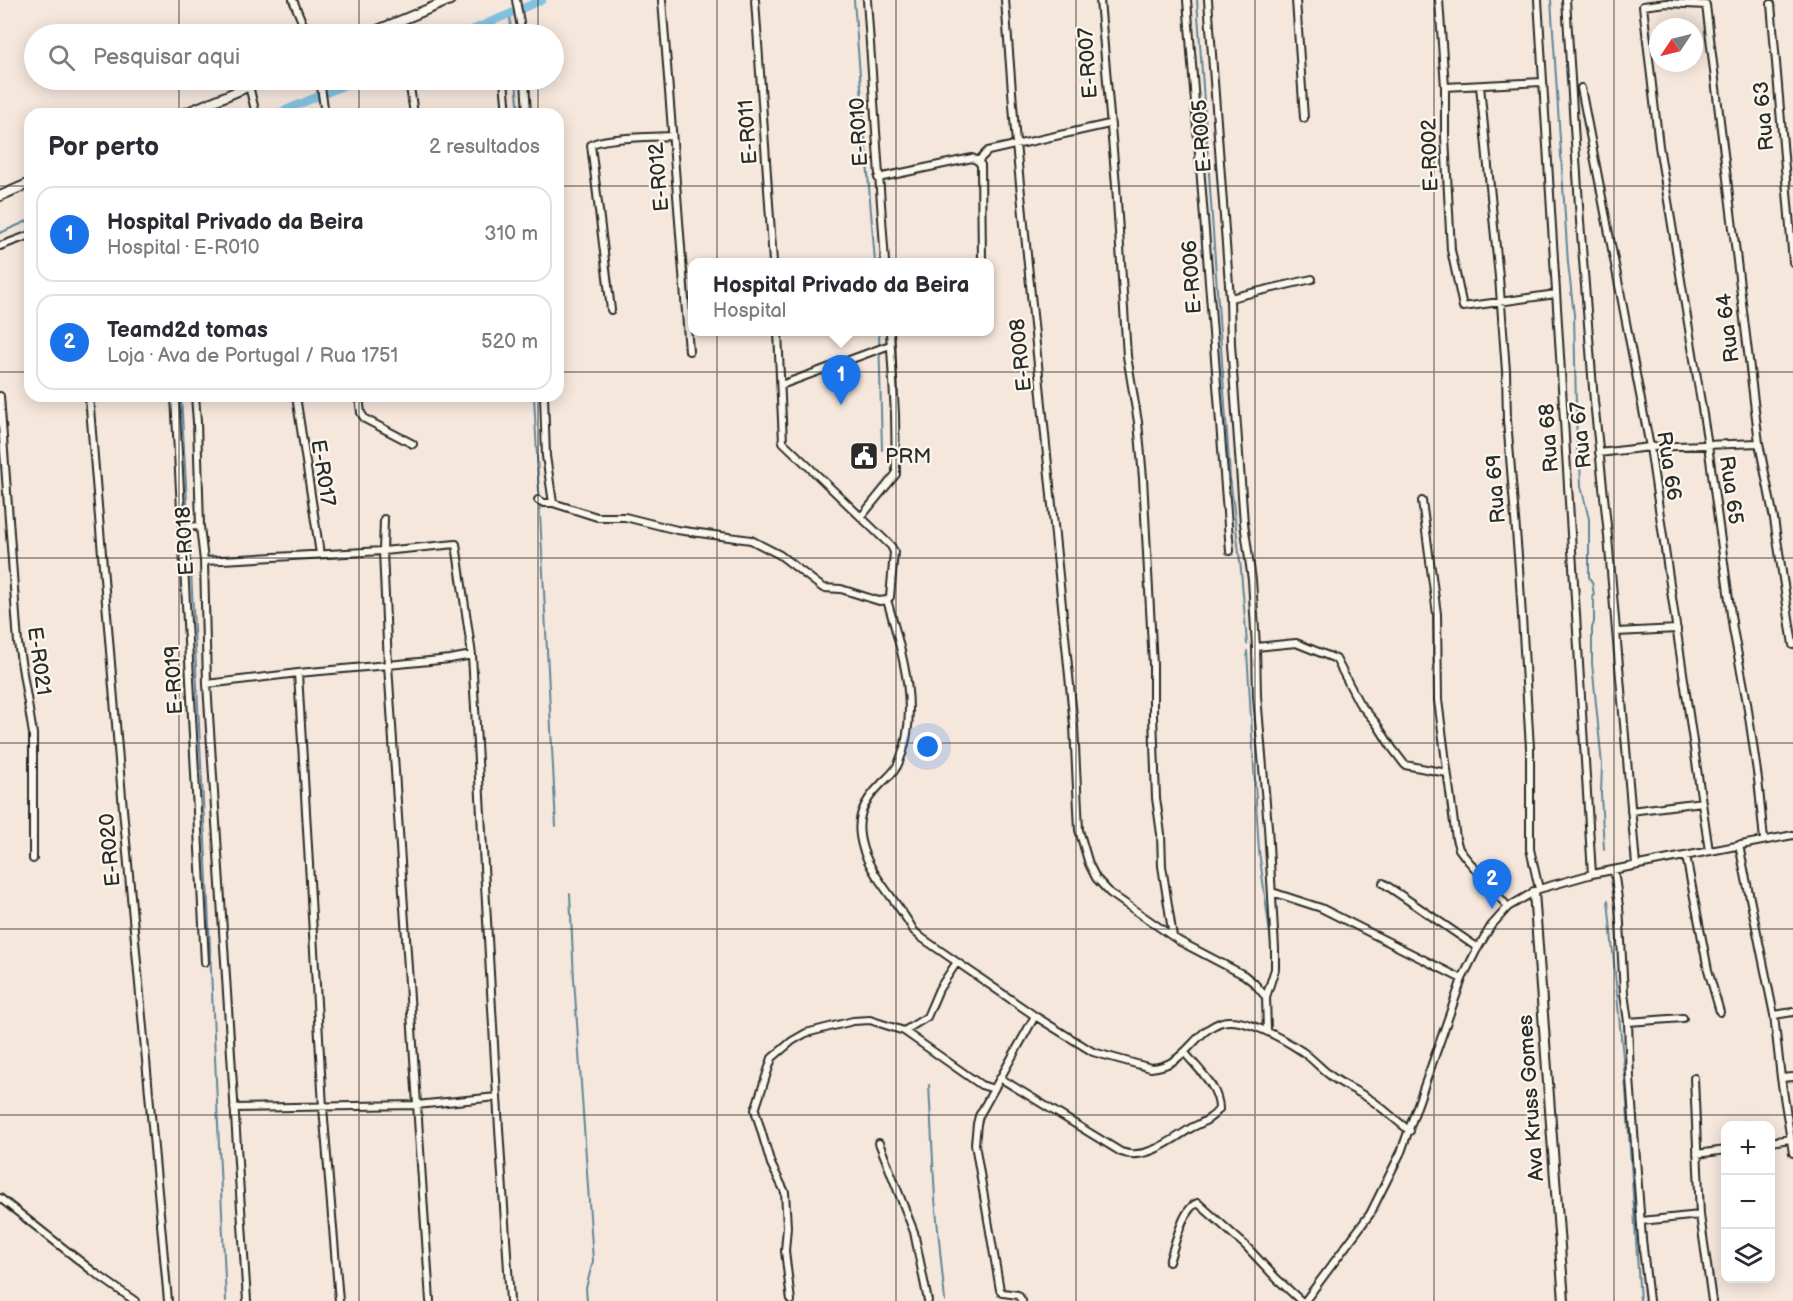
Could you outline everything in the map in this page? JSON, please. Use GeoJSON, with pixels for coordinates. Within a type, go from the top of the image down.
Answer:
{"type":"FeatureCollection","features":[{"type":"Feature","properties":{"kind":"street"},"geometry":{"type":"LineString","coordinates":[[293,0],[303,24]]}},
{"type":"Feature","properties":{"kind":"street"},"geometry":{"type":"LineString","coordinates":[[395,23],[450,0]]}},
{"type":"Feature","properties":{"kind":"street"},"geometry":{"type":"LineString","coordinates":[[516,0],[520,24]]}},
{"type":"Feature","properties":{"kind":"street","name":"E-R012"},"geometry":{"type":"LineString","coordinates":[[662,0],[689,351]]}},
{"type":"Feature","properties":{"kind":"street","name":"E-R011"},"geometry":{"type":"LineString","coordinates":[[755,0],[773,258]]}},
{"type":"Feature","properties":{"kind":"street","name":"E-R010"},"geometry":{"type":"LineString","coordinates":[[867,0],[885,258]]}},
{"type":"Feature","properties":{"kind":"street","name":"E-R008"},"geometry":{"type":"LineString","coordinates":[[1005,0],[1016,144],[1072,706],[1078,830],[1096,878],[1110,893],[1173,937],[1244,975],[1266,997]]}},
{"type":"Feature","properties":{"kind":"street","name":"E-R007"},"geometry":{"type":"LineString","coordinates":[[1100,0],[1116,185],[1127,356],[1138,422],[1143,478],[1153,665],[1156,798],[1161,834],[1162,867],[1173,937]]}},
{"type":"Feature","properties":{"kind":"street","name":"E-R006"},"geometry":{"type":"LineString","coordinates":[[1187,0],[1230,551]]}},
{"type":"Feature","properties":{"kind":"street","name":"E-R005"},"geometry":{"type":"LineString","coordinates":[[1208,0],[1244,523],[1252,580],[1257,696],[1272,892],[1275,969],[1266,997],[1267,1031]]}},
{"type":"Feature","properties":{"kind":"street"},"geometry":{"type":"LineString","coordinates":[[1296,0],[1304,118]]}},
{"type":"Feature","properties":{"kind":"street","name":"E-R002"},"geometry":{"type":"LineString","coordinates":[[1439,0],[1445,87],[1445,137],[1451,250],[1463,307],[1500,302]]}},
{"type":"Feature","properties":{"kind":"street","name":"Rua 68"},"geometry":{"type":"LineString","coordinates":[[1539,0],[1542,82],[1592,874]]}},
{"type":"Feature","properties":{"kind":"street","name":"Rua 67"},"geometry":{"type":"LineString","coordinates":[[1566,0],[1580,221],[1636,865]]}},
{"type":"Feature","properties":{"kind":"street","name":"Rua 64"},"geometry":{"type":"LineString","coordinates":[[1666,2],[1706,5],[1759,443],[1791,614],[1793,645]]}},
{"type":"Feature","properties":{"kind":"street","name":"Rua 65"},"geometry":{"type":"LineString","coordinates":[[1666,2],[1642,6],[1659,146],[1708,445],[1733,629],[1741,663],[1758,779],[1764,840]]}},
{"type":"Feature","properties":{"kind":"street","name":"Rua 63"},"geometry":{"type":"LineString","coordinates":[[1771,4],[1793,262]]}},
{"type":"Feature","properties":{"kind":"street"},"geometry":{"type":"LineString","coordinates":[[1445,87],[1542,82]]}},
{"type":"Feature","properties":{"kind":"street","name":"Rua 69"},"geometry":{"type":"LineString","coordinates":[[1480,86],[1500,302],[1530,748],[1530,849],[1537,890]]}},
{"type":"Feature","properties":{"kind":"street","name":"Rua 66"},"geometry":{"type":"LineString","coordinates":[[1581,88],[1650,447],[1709,852]]}},
{"type":"Feature","properties":{"kind":"street"},"geometry":{"type":"LineString","coordinates":[[197,108],[240,90]]}},
{"type":"Feature","properties":{"kind":"street"},"geometry":{"type":"LineString","coordinates":[[250,90],[254,108]]}},
{"type":"Feature","properties":{"kind":"street"},"geometry":{"type":"LineString","coordinates":[[321,90],[324,108]]}},
{"type":"Feature","properties":{"kind":"street"},"geometry":{"type":"LineString","coordinates":[[410,90],[413,108]]}},
{"type":"Feature","properties":{"kind":"street"},"geometry":{"type":"LineString","coordinates":[[505,90],[506,108]]}},
{"type":"Feature","properties":{"kind":"street"},"geometry":{"type":"LineString","coordinates":[[526,90],[527,108]]}},
{"type":"Feature","properties":{"kind":"street"},"geometry":{"type":"LineString","coordinates":[[978,161],[988,151],[1109,124]]}},
{"type":"Feature","properties":{"kind":"street"},"geometry":{"type":"LineString","coordinates":[[610,310],[591,145],[594,142],[672,136]]}},
{"type":"Feature","properties":{"kind":"street"},"geometry":{"type":"LineString","coordinates":[[878,178],[972,158],[978,161],[981,165],[982,258]]}},
{"type":"Feature","properties":{"kind":"street"},"geometry":{"type":"LineString","coordinates":[[0,196],[24,186]]}},
{"type":"Feature","properties":{"kind":"street"},"geometry":{"type":"LineString","coordinates":[[0,246],[24,237]]}},
{"type":"Feature","properties":{"kind":"street"},"geometry":{"type":"LineString","coordinates":[[1230,298],[1312,279]]}},
{"type":"Feature","properties":{"kind":"street"},"geometry":{"type":"LineString","coordinates":[[1500,302],[1556,294]]}},
{"type":"Feature","properties":{"kind":"street"},"geometry":{"type":"LineString","coordinates":[[778,336],[783,441],[891,546],[894,552],[890,597],[887,600],[910,709],[899,762],[865,802],[860,818],[863,848],[874,870],[914,931],[1035,1016],[1093,1052],[1138,1065],[1159,1068],[1185,1053],[1200,1037],[1220,1023],[1237,1022],[1267,1031],[1303,1053],[1333,1078],[1374,1102],[1410,1131]]}},
{"type":"Feature","properties":{"kind":"street"},"geometry":{"type":"LineString","coordinates":[[861,517],[896,474],[890,336]]}},
{"type":"Feature","properties":{"kind":"street"},"geometry":{"type":"LineString","coordinates":[[781,385],[890,345]]}},
{"type":"Feature","properties":{"kind":"street","name":"E-R021"},"geometry":{"type":"LineString","coordinates":[[0,396],[18,643],[33,734],[33,859]]}},
{"type":"Feature","properties":{"kind":"street","name":"E-R020"},"geometry":{"type":"LineString","coordinates":[[89,402],[122,798],[168,1301]]}},
{"type":"Feature","properties":{"kind":"street","name":"E-R019"},"geometry":{"type":"LineString","coordinates":[[175,402],[205,963]]}},
{"type":"Feature","properties":{"kind":"street","name":"E-R018"},"geometry":{"type":"LineString","coordinates":[[195,402],[200,526],[204,561],[207,684],[248,1301]]}},
{"type":"Feature","properties":{"kind":"street","name":"E-R017"},"geometry":{"type":"LineString","coordinates":[[297,402],[320,554]]}},
{"type":"Feature","properties":{"kind":"street"},"geometry":{"type":"LineString","coordinates":[[360,402],[361,413],[365,419],[413,444]]}},
{"type":"Feature","properties":{"kind":"street"},"geometry":{"type":"LineString","coordinates":[[544,402],[546,456],[553,503]]}},
{"type":"Feature","properties":{"kind":"street"},"geometry":{"type":"LineString","coordinates":[[1599,453],[1650,447],[1759,443]]}},
{"type":"Feature","properties":{"kind":"street"},"geometry":{"type":"LineString","coordinates":[[538,500],[597,517],[625,517],[676,530],[751,540],[780,555],[823,588],[842,589],[879,601],[887,600]]}},
{"type":"Feature","properties":{"kind":"street"},"geometry":{"type":"LineString","coordinates":[[1422,501],[1437,614],[1438,700],[1459,849],[1508,907]]}},
{"type":"Feature","properties":{"kind":"street"},"geometry":{"type":"LineString","coordinates":[[384,519],[383,551],[388,665],[430,1301]]}},
{"type":"Feature","properties":{"kind":"street"},"geometry":{"type":"LineString","coordinates":[[182,527],[200,526]]}},
{"type":"Feature","properties":{"kind":"street"},"geometry":{"type":"LineString","coordinates":[[204,561],[383,551],[456,544],[472,655],[510,1301]]}},
{"type":"Feature","properties":{"kind":"street"},"geometry":{"type":"LineString","coordinates":[[1616,632],[1677,630]]}},
{"type":"Feature","properties":{"kind":"street"},"geometry":{"type":"LineString","coordinates":[[1256,647],[1296,644],[1336,659],[1359,703],[1405,765],[1447,773]]}},
{"type":"Feature","properties":{"kind":"street"},"geometry":{"type":"LineString","coordinates":[[207,684],[472,655]]}},
{"type":"Feature","properties":{"kind":"street"},"geometry":{"type":"LineString","coordinates":[[298,673],[323,1107],[339,1301]]}},
{"type":"Feature","properties":{"kind":"street"},"geometry":{"type":"LineString","coordinates":[[1631,811],[1702,802]]}},
{"type":"Feature","properties":{"kind":"street"},"geometry":{"type":"LineString","coordinates":[[1168,1262],[1186,1213],[1191,1205],[1198,1203],[1303,1301],[1370,1214],[1410,1131],[1462,979],[1491,926],[1508,907],[1537,890],[1592,874],[1793,835]]}},
{"type":"Feature","properties":{"kind":"street"},"geometry":{"type":"LineString","coordinates":[[1740,845],[1774,1015],[1793,1153]]}},
{"type":"Feature","properties":{"kind":"street"},"geometry":{"type":"LineString","coordinates":[[1686,856],[1708,970],[1720,1012]]}},
{"type":"Feature","properties":{"kind":"street"},"geometry":{"type":"LineString","coordinates":[[1614,870],[1619,906],[1630,1078],[1649,1301]]}},
{"type":"Feature","properties":{"kind":"street"},"geometry":{"type":"LineString","coordinates":[[1383,883],[1478,948]]}},
{"type":"Feature","properties":{"kind":"street","name":"Ava Kruss Gomes"},"geometry":{"type":"LineString","coordinates":[[1537,890],[1564,1301]]}},
{"type":"Feature","properties":{"kind":"street"},"geometry":{"type":"LineString","coordinates":[[1272,892],[1321,908],[1462,979]]}},
{"type":"Feature","properties":{"kind":"street"},"geometry":{"type":"LineString","coordinates":[[903,1031],[927,1017],[939,989],[957,962]]}},
{"type":"Feature","properties":{"kind":"street"},"geometry":{"type":"LineString","coordinates":[[1774,1015],[1793,1012]]}},
{"type":"Feature","properties":{"kind":"street"},"geometry":{"type":"LineString","coordinates":[[1022,1301],[1018,1295],[1003,1293],[1000,1290],[975,1144],[978,1119],[1035,1016]]}},
{"type":"Feature","properties":{"kind":"street"},"geometry":{"type":"LineString","coordinates":[[1628,1022],[1683,1018]]}},
{"type":"Feature","properties":{"kind":"street"},"geometry":{"type":"LineString","coordinates":[[791,1301],[784,1251],[787,1227],[785,1192],[771,1164],[755,1110],[772,1058],[792,1041],[806,1033],[853,1021],[870,1020],[903,1031],[981,1085],[994,1089]]}},
{"type":"Feature","properties":{"kind":"street"},"geometry":{"type":"LineString","coordinates":[[1000,1078],[1121,1152],[1133,1154],[1158,1148],[1211,1117],[1218,1109],[1219,1100],[1214,1089],[1185,1053]]}},
{"type":"Feature","properties":{"kind":"street"},"geometry":{"type":"LineString","coordinates":[[1781,1078],[1793,1077]]}},
{"type":"Feature","properties":{"kind":"street"},"geometry":{"type":"LineString","coordinates":[[1694,1078],[1700,1215],[1712,1301]]}},
{"type":"Feature","properties":{"kind":"street"},"geometry":{"type":"LineString","coordinates":[[981,1085],[989,1100]]}},
{"type":"Feature","properties":{"kind":"street"},"geometry":{"type":"LineString","coordinates":[[234,1108],[416,1106],[497,1096]]}},
{"type":"Feature","properties":{"kind":"street"},"geometry":{"type":"LineString","coordinates":[[1775,1141],[1790,1139]]}},
{"type":"Feature","properties":{"kind":"street"},"geometry":{"type":"LineString","coordinates":[[879,1143],[914,1232],[928,1301]]}},
{"type":"Feature","properties":{"kind":"street"},"geometry":{"type":"LineString","coordinates":[[1697,1154],[1721,1151]]}},
{"type":"Feature","properties":{"kind":"street"},"geometry":{"type":"LineString","coordinates":[[0,1198],[95,1273],[135,1301]]}},
{"type":"Feature","properties":{"kind":"street"},"geometry":{"type":"LineString","coordinates":[[1641,1221],[1700,1215]]}},
{"type":"Feature","properties":{"kind":"waterway"},"geometry":{"type":"LineString","coordinates":[[486,24],[542,0]]}},
{"type":"Feature","properties":{"kind":"waterway"},"geometry":{"type":"LineString","coordinates":[[854,0],[875,258]]}},
{"type":"Feature","properties":{"kind":"waterway"},"geometry":{"type":"LineString","coordinates":[[1197,0],[1230,477],[1247,644]]}},
{"type":"Feature","properties":{"kind":"waterway"},"geometry":{"type":"LineString","coordinates":[[1551,0],[1568,263],[1574,315],[1577,452],[1580,461],[1581,486],[1589,519],[1589,577],[1594,595],[1592,597],[1594,601],[1592,663],[1602,765],[1604,850]]}},
{"type":"Feature","properties":{"kind":"waterway"},"geometry":{"type":"LineString","coordinates":[[510,14],[510,24]]}},
{"type":"Feature","properties":{"kind":"waterway"},"geometry":{"type":"LineString","coordinates":[[290,108],[333,90]]}},
{"type":"Feature","properties":{"kind":"waterway"},"geometry":{"type":"LineString","coordinates":[[517,90],[518,108]]}},
{"type":"Feature","properties":{"kind":"waterway"},"geometry":{"type":"LineString","coordinates":[[0,233],[24,223]]}},
{"type":"Feature","properties":{"kind":"waterway"},"geometry":{"type":"LineString","coordinates":[[879,336],[882,450]]}},
{"type":"Feature","properties":{"kind":"waterway"},"geometry":{"type":"LineString","coordinates":[[181,402],[188,520]]}},
{"type":"Feature","properties":{"kind":"waterway"},"geometry":{"type":"LineString","coordinates":[[534,402],[556,826]]}},
{"type":"Feature","properties":{"kind":"waterway"},"geometry":{"type":"LineString","coordinates":[[189,533],[226,1301]]}},
{"type":"Feature","properties":{"kind":"waterway"},"geometry":{"type":"LineString","coordinates":[[1247,651],[1259,851],[1271,942]]}},
{"type":"Feature","properties":{"kind":"waterway"},"geometry":{"type":"LineString","coordinates":[[570,894],[593,1261],[586,1288],[587,1301]]}},
{"type":"Feature","properties":{"kind":"waterway"},"geometry":{"type":"LineString","coordinates":[[1608,900],[1626,1089],[1640,1301]]}},
{"type":"Feature","properties":{"kind":"waterway"},"geometry":{"type":"LineString","coordinates":[[929,1085],[935,1199],[945,1301]]}},
{"type":"Feature","properties":{"kind":"place","name":"Hospital Privado da Beira"},"geometry":{"type":"Point","coordinates":[841,405]}},
{"type":"Feature","properties":{"kind":"place","name":"PRM"},"geometry":{"type":"Point","coordinates":[864,456]}},
{"type":"Feature","properties":{"kind":"place","name":"Teamd2d tomas"},"geometry":{"type":"Point","coordinates":[1492,909]}}]}
